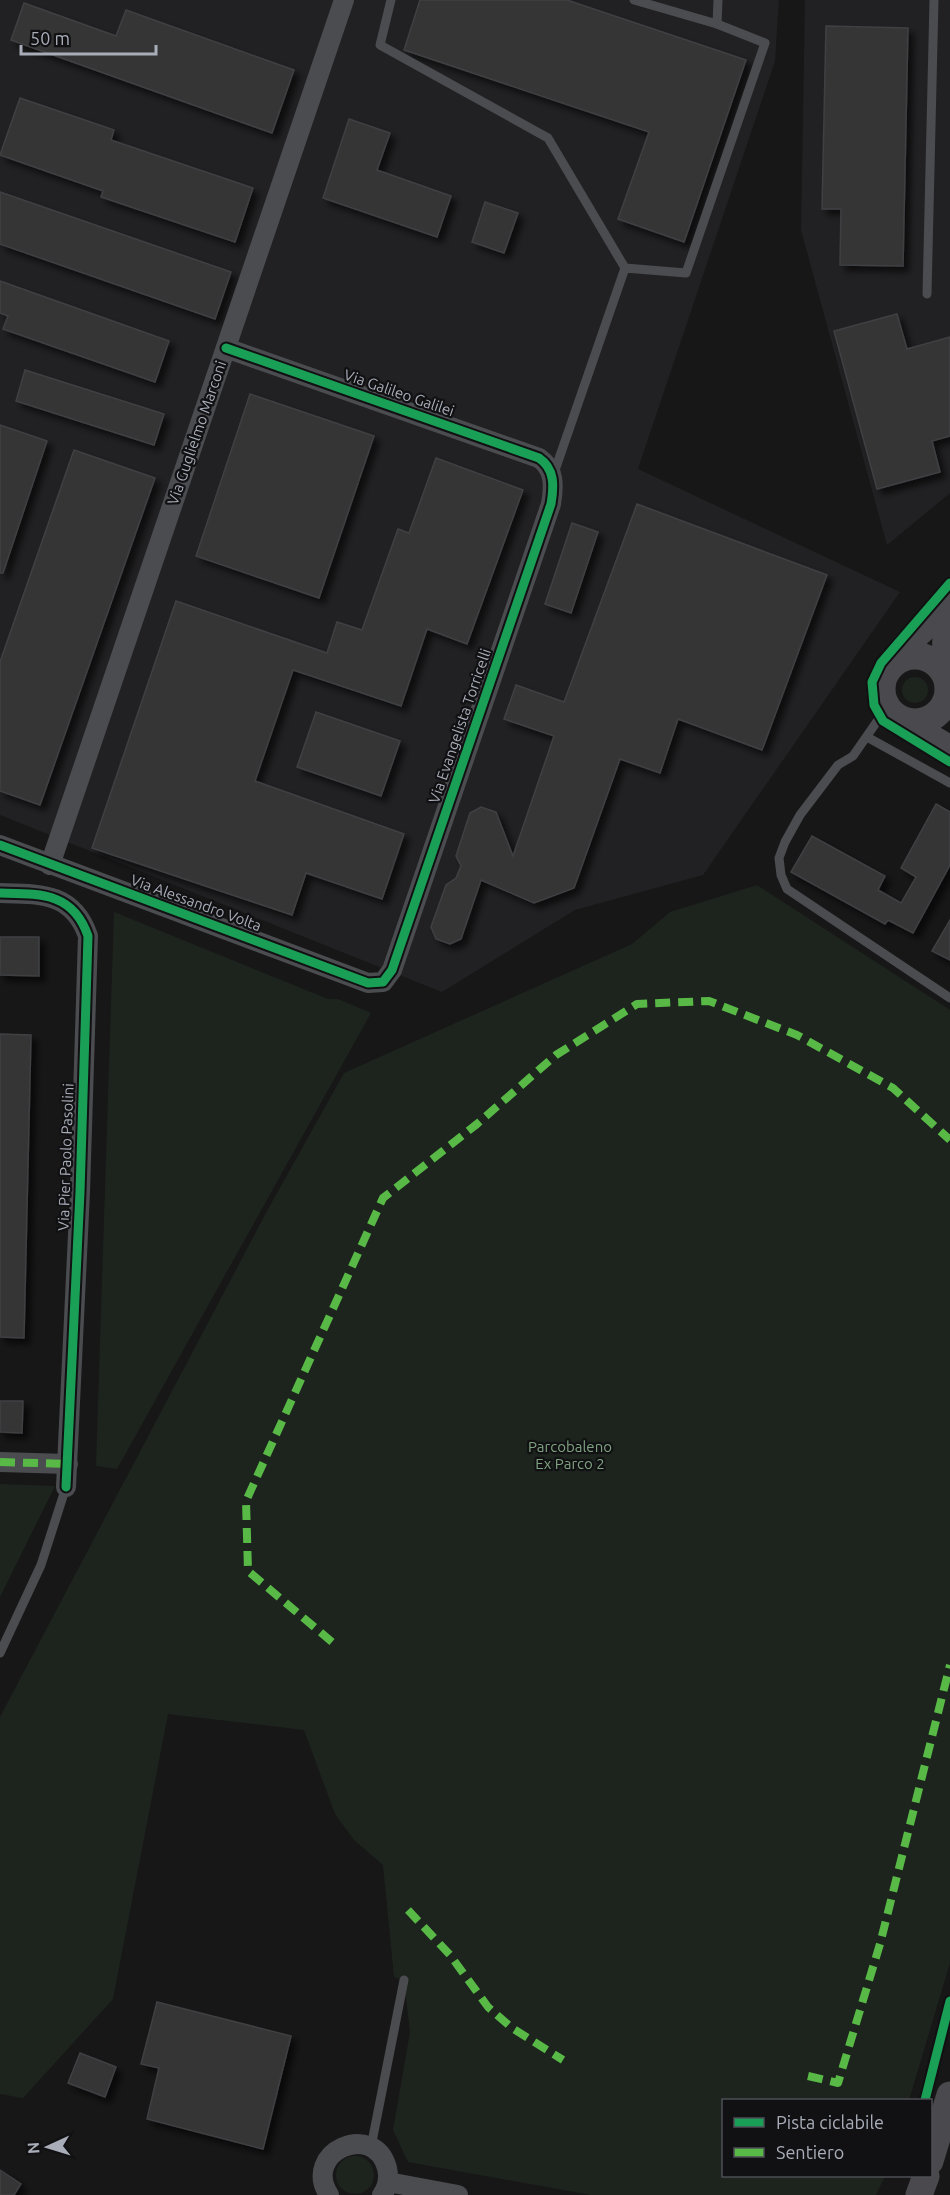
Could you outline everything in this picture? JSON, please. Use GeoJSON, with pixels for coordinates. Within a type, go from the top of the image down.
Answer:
{"type":"FeatureCollection","features":[{"type":"Feature","properties":{"kind":"street","name":"Via Guglielmo Marconi"},"geometry":{"type":"LineString","coordinates":[[50,865],[344,0]]}},
{"type":"Feature","properties":{"kind":"street","name":"Via Galileo Galilei"},"geometry":{"type":"LineString","coordinates":[[226,348],[539,458],[548,464],[553,476]]}},
{"type":"Feature","properties":{"kind":"street","name":"Via Evangelista Torricelli"},"geometry":{"type":"LineString","coordinates":[[383,982],[392,970],[551,504],[553,476]]}},
{"type":"Feature","properties":{"kind":"street"},"geometry":{"type":"LineString","coordinates":[[950,603],[906,645],[882,682],[882,694],[895,714],[950,749]]}},
{"type":"Feature","properties":{"kind":"street"},"geometry":{"type":"LineString","coordinates":[[895,714],[921,723],[932,718],[945,705],[948,687],[946,631],[950,616]]}},
{"type":"Feature","properties":{"kind":"street"},"geometry":{"type":"LineString","coordinates":[[894,663],[904,657],[927,658],[948,687]]}},
{"type":"Feature","properties":{"kind":"street","name":"Via Alessandro Volta"},"geometry":{"type":"LineString","coordinates":[[0,845],[368,983],[383,982]]}},
{"type":"Feature","properties":{"kind":"street","name":"Via Pier Paolo Pasolini"},"geometry":{"type":"LineString","coordinates":[[0,893],[48,896],[62,901],[79,915],[88,936],[89,965],[66,1486]]}},
{"type":"Feature","properties":{"kind":"street"},"geometry":{"type":"LineString","coordinates":[[0,1462],[68,1464]]}},
{"type":"Feature","properties":{"kind":"street"},"geometry":{"type":"LineString","coordinates":[[932,2154],[950,2095]]}},
{"type":"Feature","properties":{"kind":"street"},"geometry":{"type":"LineString","coordinates":[[329,2195],[323,2179],[324,2169],[334,2152],[352,2144],[371,2147],[385,2162],[385,2188],[458,2195]]}},
{"type":"Feature","properties":{"kind":"street"},"geometry":{"type":"LineString","coordinates":[[919,2195],[925,2177]]}},
{"type":"Feature","properties":{"kind":"lane"},"geometry":{"type":"LineString","coordinates":[[391,0],[380,45],[548,138],[625,268],[553,476]]}},
{"type":"Feature","properties":{"kind":"lane"},"geometry":{"type":"LineString","coordinates":[[625,268],[686,273],[765,43],[717,24],[634,0]]}},
{"type":"Feature","properties":{"kind":"lane"},"geometry":{"type":"LineString","coordinates":[[717,24],[718,0]]}},
{"type":"Feature","properties":{"kind":"lane"},"geometry":{"type":"LineString","coordinates":[[927,294],[934,0]]}},
{"type":"Feature","properties":{"kind":"lane"},"geometry":{"type":"LineString","coordinates":[[895,714],[867,737],[853,756],[838,765],[800,815],[779,858],[781,875],[787,889],[950,998]]}},
{"type":"Feature","properties":{"kind":"lane"},"geometry":{"type":"LineString","coordinates":[[867,737],[950,783]]}},
{"type":"Feature","properties":{"kind":"lane","name":"Via Pier Paolo Pasolini"},"geometry":{"type":"LineString","coordinates":[[0,1653],[41,1565],[66,1486]]}},
{"type":"Feature","properties":{"kind":"lane"},"geometry":{"type":"LineString","coordinates":[[371,2147],[404,1980]]}},
{"type":"Feature","properties":{"kind":"shaded area"},"geometry":{"type":"Polygon","coordinates":[[[0,0],[779,0],[775,61],[638,469],[900,592],[703,875],[575,910],[442,992],[0,815],[0,0]]]}},
{"type":"Feature","properties":{"kind":"shaded area"},"geometry":{"type":"Polygon","coordinates":[[[805,0],[950,0],[950,493],[887,545],[801,230],[805,0]]]}},
{"type":"Feature","properties":{"kind":"green space"},"geometry":{"type":"Polygon","coordinates":[[[915,677],[924,681],[928,690],[924,699],[915,703],[906,699],[902,690],[906,681],[915,677]]]}},
{"type":"Feature","properties":{"kind":"green space","name":"Parcobaleno Ex Parco 2"},"geometry":{"type":"Polygon","coordinates":[[[757,885],[950,1010],[950,1963],[909,2099],[722,2099],[722,2177],[885,2177],[876,2195],[591,2195],[408,2162],[393,2130],[410,2032],[404,1980],[394,1977],[383,1865],[354,1840],[335,1814],[304,1730],[168,1714],[113,1999],[23,2098],[0,2094],[0,1717],[267,1211],[344,1073],[632,944],[670,912],[757,885]]]}},
{"type":"Feature","properties":{"kind":"green space"},"geometry":{"type":"Polygon","coordinates":[[[114,912],[328,999],[338,999],[371,1013],[117,1469],[96,1466],[114,912]]]}},
{"type":"Feature","properties":{"kind":"green space"},"geometry":{"type":"Polygon","coordinates":[[[0,1484],[55,1486],[0,1597],[0,1484]]]}},
{"type":"Feature","properties":{"kind":"green space"},"geometry":{"type":"Polygon","coordinates":[[[355,2156],[368,2162],[374,2175],[368,2188],[355,2194],[342,2188],[336,2175],[342,2162],[355,2156]]]}},
{"type":"Feature","properties":{"kind":"building"},"geometry":{"type":"Polygon","coordinates":[[[420,0],[567,0],[746,60],[684,242],[618,219],[649,132],[404,50],[420,0]]]}},
{"type":"Feature","properties":{"kind":"building"},"geometry":{"type":"Polygon","coordinates":[[[24,3],[116,36],[126,10],[294,70],[272,133],[11,40],[24,3]]]}},
{"type":"Feature","properties":{"kind":"building"},"geometry":{"type":"Polygon","coordinates":[[[826,26],[908,28],[903,266],[840,265],[841,209],[822,209],[826,26]]]}},
{"type":"Feature","properties":{"kind":"building"},"geometry":{"type":"Polygon","coordinates":[[[20,98],[114,130],[111,140],[253,188],[235,242],[101,197],[103,191],[0,155],[20,98]]]}},
{"type":"Feature","properties":{"kind":"building"},"geometry":{"type":"Polygon","coordinates":[[[349,119],[390,133],[377,170],[451,196],[437,237],[323,198],[349,119]]]}},
{"type":"Feature","properties":{"kind":"building"},"geometry":{"type":"Polygon","coordinates":[[[0,192],[231,272],[215,319],[0,244],[0,192]]]}},
{"type":"Feature","properties":{"kind":"building"},"geometry":{"type":"Polygon","coordinates":[[[485,202],[518,213],[504,253],[472,242],[485,202]]]}},
{"type":"Feature","properties":{"kind":"building"},"geometry":{"type":"Polygon","coordinates":[[[0,281],[169,341],[155,382],[3,329],[8,316],[0,313],[0,281]]]}},
{"type":"Feature","properties":{"kind":"building"},"geometry":{"type":"Polygon","coordinates":[[[897,314],[907,349],[950,337],[950,436],[932,441],[940,472],[877,489],[834,331],[897,314]]]}},
{"type":"Feature","properties":{"kind":"building"},"geometry":{"type":"Polygon","coordinates":[[[25,370],[164,414],[154,445],[16,401],[25,370]]]}},
{"type":"Feature","properties":{"kind":"building"},"geometry":{"type":"Polygon","coordinates":[[[250,394],[374,436],[319,598],[196,556],[250,394]]]}},
{"type":"Feature","properties":{"kind":"building"},"geometry":{"type":"Polygon","coordinates":[[[0,425],[47,441],[3,573],[0,573],[0,425]]]}},
{"type":"Feature","properties":{"kind":"building"},"geometry":{"type":"Polygon","coordinates":[[[74,450],[155,478],[40,805],[0,791],[0,662],[74,450]]]}},
{"type":"Feature","properties":{"kind":"building"},"geometry":{"type":"Polygon","coordinates":[[[436,458],[523,490],[467,644],[427,629],[401,706],[293,670],[255,781],[404,834],[382,899],[306,873],[292,915],[92,848],[176,601],[327,653],[337,622],[362,630],[398,529],[409,533],[436,458]]]}},
{"type":"Feature","properties":{"kind":"building"},"geometry":{"type":"Polygon","coordinates":[[[637,504],[827,575],[762,750],[678,719],[660,773],[620,759],[574,888],[534,903],[481,880],[461,939],[450,944],[436,939],[431,927],[446,885],[456,878],[461,866],[456,856],[470,813],[481,807],[496,812],[513,856],[554,736],[504,719],[516,685],[564,702],[637,504]]]}},
{"type":"Feature","properties":{"kind":"building"},"geometry":{"type":"Polygon","coordinates":[[[572,523],[598,532],[571,613],[545,604],[572,523]]]}},
{"type":"Feature","properties":{"kind":"building"},"geometry":{"type":"Polygon","coordinates":[[[316,712],[400,741],[381,796],[297,767],[316,712]]]}},
{"type":"Feature","properties":{"kind":"building"},"geometry":{"type":"Polygon","coordinates":[[[936,804],[950,812],[950,865],[913,933],[888,920],[885,924],[791,872],[812,836],[885,876],[878,890],[901,903],[916,877],[901,868],[936,804]]]}},
{"type":"Feature","properties":{"kind":"building"},"geometry":{"type":"Polygon","coordinates":[[[950,920],[950,960],[932,951],[950,920]]]}},
{"type":"Feature","properties":{"kind":"building"},"geometry":{"type":"Polygon","coordinates":[[[0,937],[39,937],[39,976],[0,975],[0,937]]]}},
{"type":"Feature","properties":{"kind":"building"},"geometry":{"type":"Polygon","coordinates":[[[0,1034],[31,1035],[24,1338],[0,1337],[0,1034]]]}},
{"type":"Feature","properties":{"kind":"building"},"geometry":{"type":"Polygon","coordinates":[[[0,1401],[23,1401],[22,1433],[0,1432],[0,1401]]]}},
{"type":"Feature","properties":{"kind":"building"},"geometry":{"type":"Polygon","coordinates":[[[157,2002],[291,2036],[263,2149],[147,2119],[159,2068],[141,2064],[157,2002]]]}},
{"type":"Feature","properties":{"kind":"building"},"geometry":{"type":"Polygon","coordinates":[[[80,2053],[116,2067],[105,2097],[68,2083],[80,2053]]]}},
{"type":"Feature","properties":{"kind":"building"},"geometry":{"type":"Polygon","coordinates":[[[0,2170],[21,2184],[14,2195],[0,2195],[0,2170]]]}},
{"type":"Feature","properties":{"kind":"marked path"},"geometry":{"type":"LineString","coordinates":[[332,1642],[248,1571],[246,1501],[383,1198],[477,1124],[556,1055],[637,1004],[709,1001],[797,1035],[893,1088],[950,1140]]}},
{"type":"Feature","properties":{"kind":"marked path"},"geometry":{"type":"LineString","coordinates":[[0,1462],[68,1464]]}},
{"type":"Feature","properties":{"kind":"marked path"},"geometry":{"type":"LineString","coordinates":[[808,2076],[838,2083],[880,1944],[950,1665]]}},
{"type":"Feature","properties":{"kind":"marked path"},"geometry":{"type":"LineString","coordinates":[[408,1910],[450,1955],[488,2007],[512,2028],[563,2060]]}},
{"type":"Feature","properties":{"kind":"cycle path"},"geometry":{"type":"LineString","coordinates":[[0,845],[368,983],[383,982],[392,970],[551,504],[553,491],[551,473],[539,458],[226,348]]}},
{"type":"Feature","properties":{"kind":"cycle path"},"geometry":{"type":"LineString","coordinates":[[950,583],[881,663],[872,682],[874,705],[883,721],[950,762]]}},
{"type":"Feature","properties":{"kind":"cycle path"},"geometry":{"type":"LineString","coordinates":[[0,893],[41,895],[64,903],[74,911],[88,936],[80,1192],[66,1487]]}},
{"type":"Feature","properties":{"kind":"cycle path"},"geometry":{"type":"LineString","coordinates":[[925,2099],[950,2001]]}}]}
